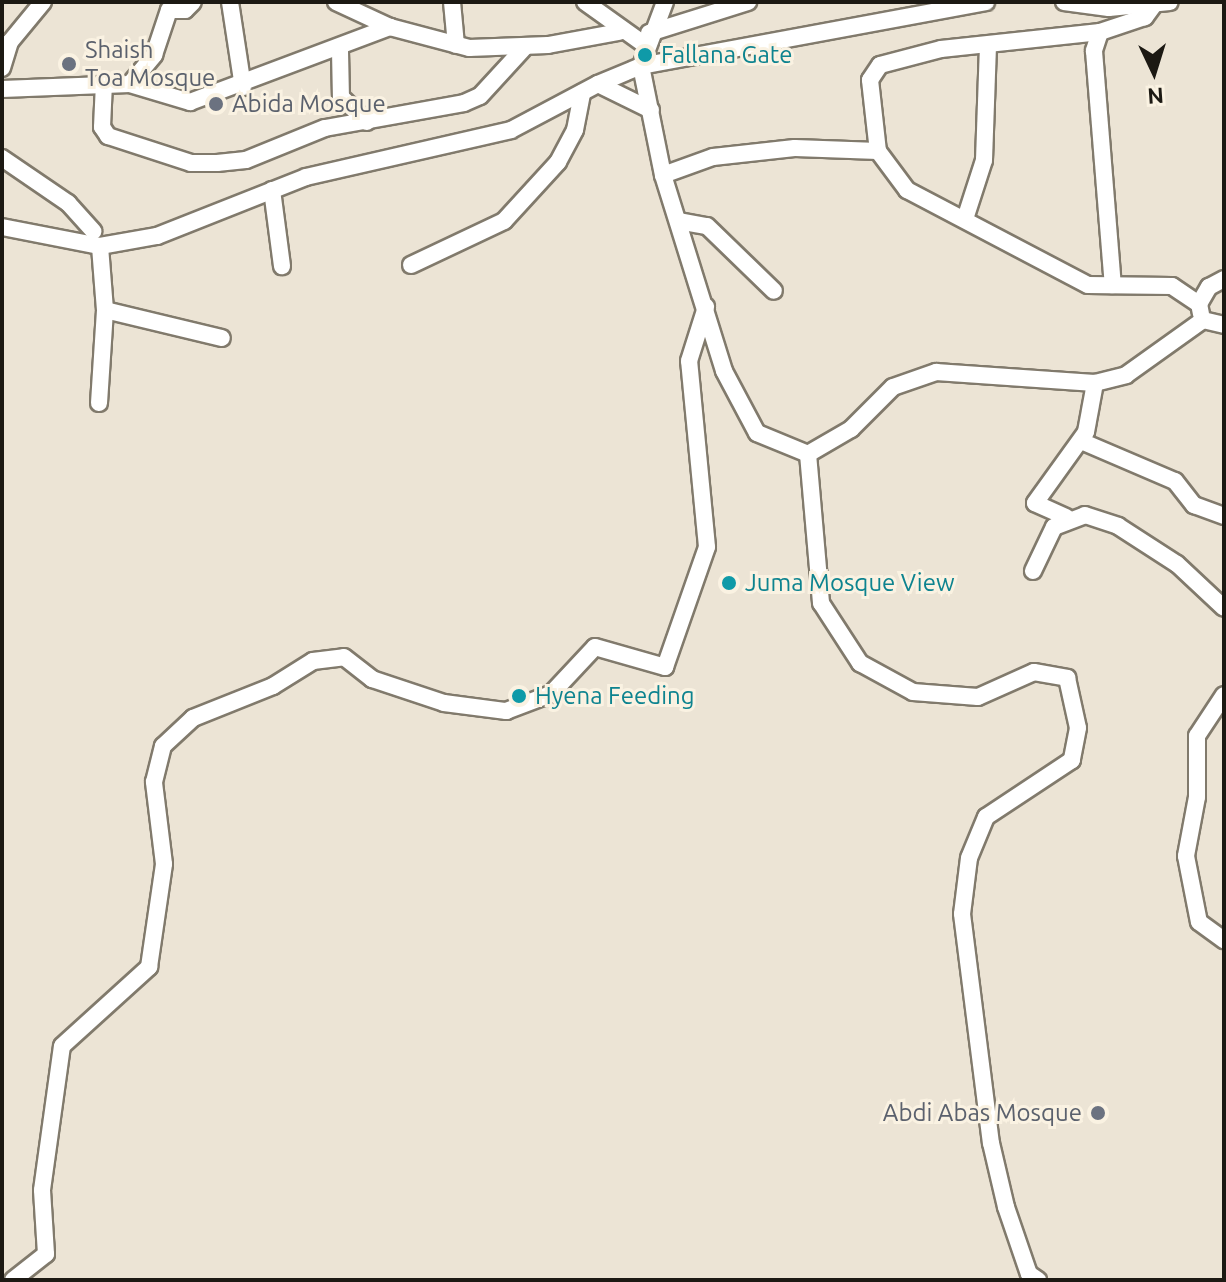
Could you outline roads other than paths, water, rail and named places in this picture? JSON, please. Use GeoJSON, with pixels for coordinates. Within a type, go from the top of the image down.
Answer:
{"type":"FeatureCollection","features":[{"type":"Feature","properties":{"kind":"street"},"geometry":{"type":"LineString","coordinates":[[2,68],[10,42],[43,2]]}},
{"type":"Feature","properties":{"kind":"street"},"geometry":{"type":"LineString","coordinates":[[130,84],[154,55],[169,10],[185,10],[193,2]]}},
{"type":"Feature","properties":{"kind":"street"},"geometry":{"type":"LineString","coordinates":[[230,2],[243,87]]}},
{"type":"Feature","properties":{"kind":"street"},"geometry":{"type":"LineString","coordinates":[[336,2],[390,27],[456,45],[525,47],[619,32],[647,39],[748,2]]}},
{"type":"Feature","properties":{"kind":"street"},"geometry":{"type":"LineString","coordinates":[[452,2],[456,45]]}},
{"type":"Feature","properties":{"kind":"street"},"geometry":{"type":"LineString","coordinates":[[665,2],[647,39],[641,66],[663,175],[724,371],[757,433],[808,454]]}},
{"type":"Feature","properties":{"kind":"street"},"geometry":{"type":"LineString","coordinates":[[2,227],[97,238],[157,236],[272,190],[511,130],[598,84],[641,66],[986,2]]}},
{"type":"Feature","properties":{"kind":"street"},"geometry":{"type":"LineString","coordinates":[[1064,2],[1160,4]]}},
{"type":"Feature","properties":{"kind":"street"},"geometry":{"type":"LineString","coordinates":[[1160,4],[1145,17],[1100,32],[941,49],[880,65],[870,80],[878,151],[907,190],[1088,285],[1172,286],[1201,312],[1224,325]]}},
{"type":"Feature","properties":{"kind":"street"},"geometry":{"type":"LineString","coordinates":[[593,6],[619,32]]}},
{"type":"Feature","properties":{"kind":"street"},"geometry":{"type":"LineString","coordinates":[[2,89],[130,84],[190,102],[243,87],[340,51],[390,27]]}},
{"type":"Feature","properties":{"kind":"street"},"geometry":{"type":"LineString","coordinates":[[1100,32],[1094,51],[1113,285]]}},
{"type":"Feature","properties":{"kind":"street"},"geometry":{"type":"LineString","coordinates":[[965,219],[984,160],[988,46]]}},
{"type":"Feature","properties":{"kind":"street"},"geometry":{"type":"LineString","coordinates":[[104,83],[102,127],[108,136],[191,163],[246,160],[293,136],[480,96],[525,47]]}},
{"type":"Feature","properties":{"kind":"street"},"geometry":{"type":"LineString","coordinates":[[340,51],[341,97],[367,122]]}},
{"type":"Feature","properties":{"kind":"street"},"geometry":{"type":"LineString","coordinates":[[598,84],[651,110]]}},
{"type":"Feature","properties":{"kind":"street"},"geometry":{"type":"LineString","coordinates":[[411,265],[504,221],[558,162],[575,130],[582,93]]}},
{"type":"Feature","properties":{"kind":"street"},"geometry":{"type":"LineString","coordinates":[[663,175],[713,157],[795,148],[878,151]]}},
{"type":"Feature","properties":{"kind":"street"},"geometry":{"type":"LineString","coordinates":[[2,158],[68,203],[97,238],[105,310],[99,403]]}},
{"type":"Feature","properties":{"kind":"street"},"geometry":{"type":"LineString","coordinates":[[272,190],[282,266]]}},
{"type":"Feature","properties":{"kind":"street"},"geometry":{"type":"LineString","coordinates":[[678,221],[707,226],[774,291]]}},
{"type":"Feature","properties":{"kind":"street"},"geometry":{"type":"LineString","coordinates":[[808,454],[851,429],[893,387],[936,372],[1095,383],[1126,375],[1201,312],[1224,279]]}},
{"type":"Feature","properties":{"kind":"street"},"geometry":{"type":"LineString","coordinates":[[13,1280],[46,1254],[42,1190],[62,1046],[149,967],[164,864],[154,782],[163,746],[193,718],[273,686],[313,661],[344,657],[372,679],[444,703],[506,711],[551,694],[595,647],[665,667],[707,547],[689,361],[706,307]]}},
{"type":"Feature","properties":{"kind":"street"},"geometry":{"type":"LineString","coordinates":[[105,310],[222,338]]}},
{"type":"Feature","properties":{"kind":"street"},"geometry":{"type":"LineString","coordinates":[[1095,383],[1081,441],[1035,503],[1066,517],[1085,515],[1118,526],[1177,564],[1224,608]]}},
{"type":"Feature","properties":{"kind":"street"},"geometry":{"type":"LineString","coordinates":[[1081,441],[1175,481],[1194,505],[1224,516]]}},
{"type":"Feature","properties":{"kind":"street"},"geometry":{"type":"LineString","coordinates":[[808,454],[821,603],[860,663],[913,692],[978,697],[1034,672],[1067,678],[1078,728],[1072,760],[986,817],[969,858],[962,914],[991,1143],[1006,1207],[1029,1274],[1038,1280]]}},
{"type":"Feature","properties":{"kind":"street"},"geometry":{"type":"LineString","coordinates":[[1033,571],[1054,527],[1066,517]]}},
{"type":"Feature","properties":{"kind":"street"},"geometry":{"type":"LineString","coordinates":[[1224,695],[1197,736],[1197,797],[1186,856],[1199,922],[1224,940]]}},
{"type":"Feature","properties":{"kind":"place","name":"Fallana Gate"},"geometry":{"type":"Point","coordinates":[645,55]}},
{"type":"Feature","properties":{"kind":"place","name":"Shaish Toa Mosque"},"geometry":{"type":"Point","coordinates":[69,64]}},
{"type":"Feature","properties":{"kind":"place","name":"Abida Mosque"},"geometry":{"type":"Point","coordinates":[216,104]}},
{"type":"Feature","properties":{"kind":"place","name":"Juma Mosque View"},"geometry":{"type":"Point","coordinates":[729,583]}},
{"type":"Feature","properties":{"kind":"place","name":"Hyena Feeding"},"geometry":{"type":"Point","coordinates":[519,696]}},
{"type":"Feature","properties":{"kind":"place","name":"Abdi Abas Mosque"},"geometry":{"type":"Point","coordinates":[1098,1113]}}]}
